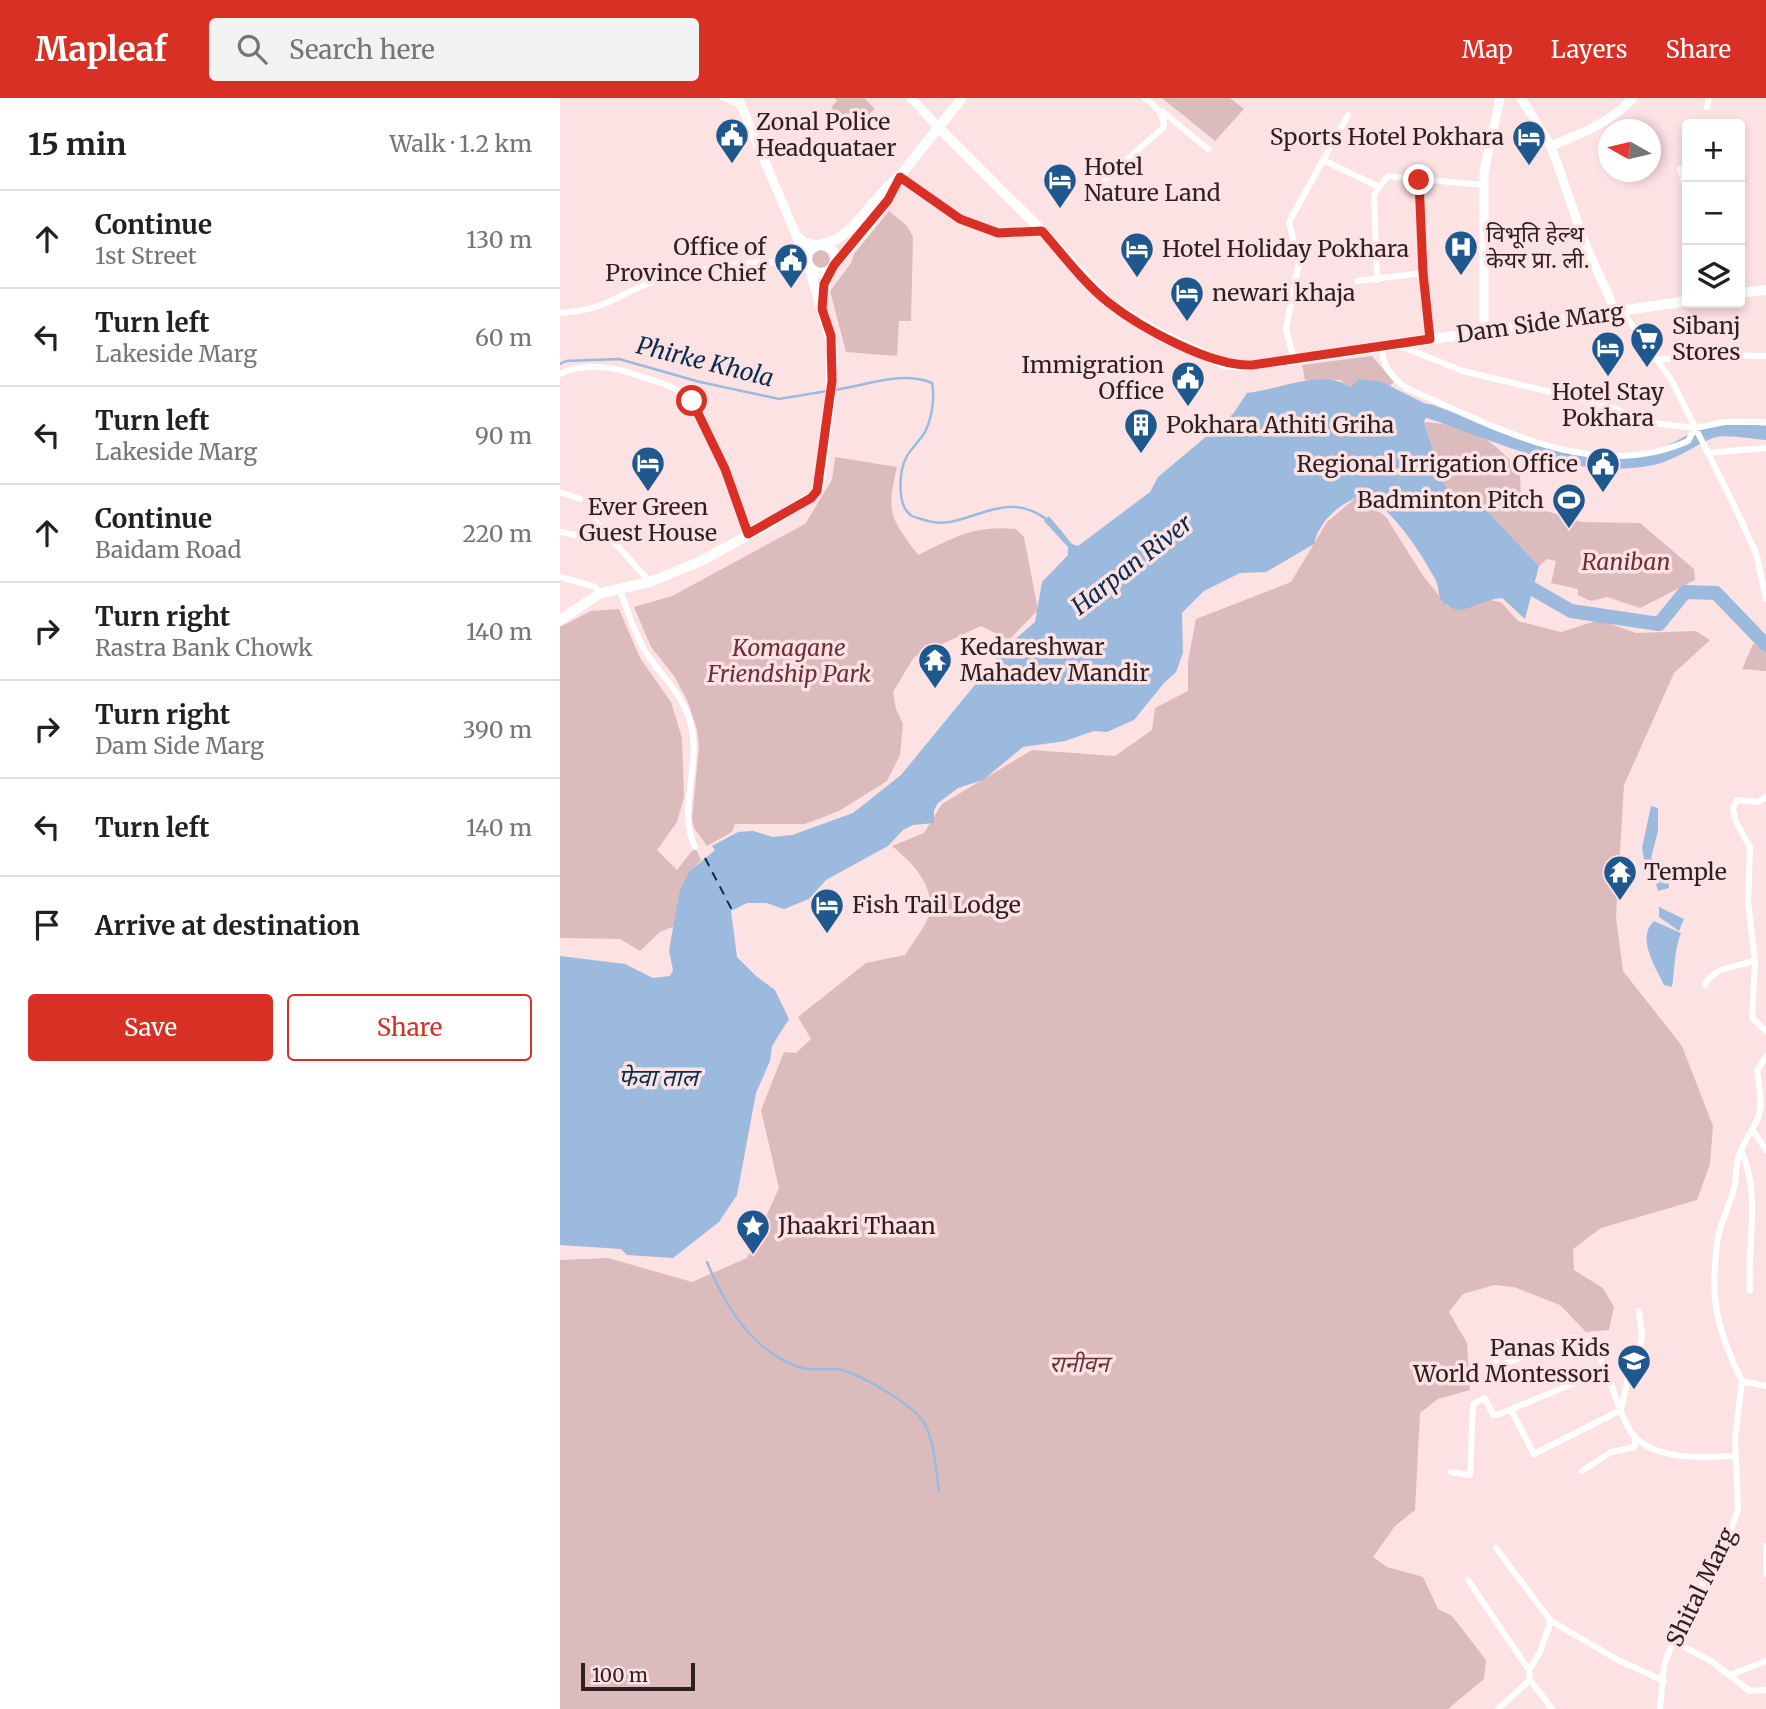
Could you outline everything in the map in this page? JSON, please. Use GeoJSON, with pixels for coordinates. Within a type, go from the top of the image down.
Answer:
{"type":"FeatureCollection","features":[{"type":"Feature","properties":{"kind":"main road"},"geometry":{"type":"LineString","coordinates":[[911,98],[938,127]]}},
{"type":"Feature","properties":{"kind":"main road"},"geometry":{"type":"LineString","coordinates":[[822,309],[824,284],[833,267],[888,200],[900,177],[962,98]]}},
{"type":"Feature","properties":{"kind":"main road"},"geometry":{"type":"LineString","coordinates":[[1484,331],[1483,185],[1500,98]]}},
{"type":"Feature","properties":{"kind":"main road"},"geometry":{"type":"LineString","coordinates":[[1521,98],[1551,146],[1586,246],[1619,311]]}},
{"type":"Feature","properties":{"kind":"main road"},"geometry":{"type":"LineString","coordinates":[[1551,146],[1593,128],[1624,108],[1633,98]]}},
{"type":"Feature","properties":{"kind":"main road"},"geometry":{"type":"LineString","coordinates":[[560,620],[601,593],[650,582],[701,561],[802,504],[817,491],[830,405],[831,336],[808,264],[739,101]]}},
{"type":"Feature","properties":{"kind":"main road","name":"Dam Side Marg"},"geometry":{"type":"LineString","coordinates":[[938,127],[1110,303],[1155,331],[1231,365],[1294,360],[1682,302]]}},
{"type":"Feature","properties":{"kind":"main road"},"geometry":{"type":"LineString","coordinates":[[793,231],[804,242],[834,242],[847,232],[882,189],[900,177]]}},
{"type":"Feature","properties":{"kind":"main road"},"geometry":{"type":"LineString","coordinates":[[808,264],[809,251],[820,244]]}},
{"type":"Feature","properties":{"kind":"main road"},"geometry":{"type":"LineString","coordinates":[[820,244],[835,254],[833,267]]}},
{"type":"Feature","properties":{"kind":"main road"},"geometry":{"type":"LineString","coordinates":[[808,264],[820,273],[833,267]]}},
{"type":"Feature","properties":{"kind":"main road"},"geometry":{"type":"LineString","coordinates":[[1745,292],[1766,290]]}},
{"type":"Feature","properties":{"kind":"street"},"geometry":{"type":"LineString","coordinates":[[723,98],[739,101]]}},
{"type":"Feature","properties":{"kind":"street"},"geometry":{"type":"LineString","coordinates":[[1145,98],[1208,149]]}},
{"type":"Feature","properties":{"kind":"street"},"geometry":{"type":"LineString","coordinates":[[1707,107],[1709,98]]}},
{"type":"Feature","properties":{"kind":"street"},"geometry":{"type":"LineString","coordinates":[[1105,179],[1159,134],[1164,127],[1164,117],[1158,109]]}},
{"type":"Feature","properties":{"kind":"street"},"geometry":{"type":"LineString","coordinates":[[1294,360],[1286,329],[1299,262],[1289,222],[1348,115]]}},
{"type":"Feature","properties":{"kind":"street"},"geometry":{"type":"LineString","coordinates":[[1323,160],[1379,187]]}},
{"type":"Feature","properties":{"kind":"street"},"geometry":{"type":"LineString","coordinates":[[1680,169],[1684,182]]}},
{"type":"Feature","properties":{"kind":"street"},"geometry":{"type":"LineString","coordinates":[[1377,280],[1374,194],[1388,176],[1483,185]]}},
{"type":"Feature","properties":{"kind":"street"},"geometry":{"type":"LineString","coordinates":[[900,177],[960,219],[998,233],[1042,231]]}},
{"type":"Feature","properties":{"kind":"street"},"geometry":{"type":"LineString","coordinates":[[1419,180],[1423,273],[1430,339]]}},
{"type":"Feature","properties":{"kind":"street"},"geometry":{"type":"LineString","coordinates":[[560,313],[602,307],[642,286],[706,268],[808,264]]}},
{"type":"Feature","properties":{"kind":"street"},"geometry":{"type":"LineString","coordinates":[[1357,281],[1423,273]]}},
{"type":"Feature","properties":{"kind":"street"},"geometry":{"type":"LineString","coordinates":[[1619,311],[1672,381],[1756,553],[1766,599]]}},
{"type":"Feature","properties":{"kind":"street"},"geometry":{"type":"LineString","coordinates":[[1395,344],[1463,371],[1597,403],[1654,423],[1696,431],[1725,422],[1766,422]]}},
{"type":"Feature","properties":{"kind":"street"},"geometry":{"type":"LineString","coordinates":[[1382,346],[1382,362],[1391,376],[1406,388],[1555,449],[1594,456],[1653,453],[1688,440],[1696,431]]}},
{"type":"Feature","properties":{"kind":"street"},"geometry":{"type":"LineString","coordinates":[[1656,360],[1703,355],[1766,356]]}},
{"type":"Feature","properties":{"kind":"street"},"geometry":{"type":"LineString","coordinates":[[560,374],[569,370],[616,369],[686,396],[692,401],[725,469],[748,534]]}},
{"type":"Feature","properties":{"kind":"street"},"geometry":{"type":"LineString","coordinates":[[1708,453],[1766,449]]}},
{"type":"Feature","properties":{"kind":"street"},"geometry":{"type":"LineString","coordinates":[[560,492],[580,499]]}},
{"type":"Feature","properties":{"kind":"street"},"geometry":{"type":"LineString","coordinates":[[560,532],[575,535],[596,522],[650,582]]}},
{"type":"Feature","properties":{"kind":"street"},"geometry":{"type":"LineString","coordinates":[[560,578],[595,587],[601,593]]}},
{"type":"Feature","properties":{"kind":"street"},"geometry":{"type":"LineString","coordinates":[[619,588],[648,655],[677,691],[687,710],[694,748],[686,820],[695,847]]}},
{"type":"Feature","properties":{"kind":"street"},"geometry":{"type":"LineString","coordinates":[[1766,797],[1758,802],[1737,800],[1733,808],[1735,820],[1750,847],[1748,903],[1755,960],[1752,1018],[1766,1031]]}},
{"type":"Feature","properties":{"kind":"street"},"geometry":{"type":"LineString","coordinates":[[1704,985],[1709,977],[1720,971],[1755,960]]}},
{"type":"Feature","properties":{"kind":"street"},"geometry":{"type":"LineString","coordinates":[[1766,1056],[1757,1071],[1764,1111],[1742,1152],[1734,1189],[1718,1236],[1714,1300],[1722,1341],[1742,1381],[1766,1386]]}},
{"type":"Feature","properties":{"kind":"street"},"geometry":{"type":"LineString","coordinates":[[1754,1132],[1766,1150]]}},
{"type":"Feature","properties":{"kind":"street"},"geometry":{"type":"LineString","coordinates":[[1742,1152],[1750,1173],[1754,1204],[1749,1290]]}},
{"type":"Feature","properties":{"kind":"street"},"geometry":{"type":"LineString","coordinates":[[1621,1410],[1633,1354],[1640,1348],[1642,1335],[1639,1311]]}},
{"type":"Feature","properties":{"kind":"street"},"geometry":{"type":"LineString","coordinates":[[1492,1340],[1496,1361],[1500,1365],[1577,1337],[1595,1347],[1636,1447],[1611,1452],[1582,1471]]}},
{"type":"Feature","properties":{"kind":"street"},"geometry":{"type":"LineString","coordinates":[[1451,1472],[1470,1475],[1473,1404],[1485,1398],[1493,1415],[1605,1370]]}},
{"type":"Feature","properties":{"kind":"street","name":"Shital Marg"},"geometry":{"type":"LineString","coordinates":[[1660,1709],[1664,1665],[1673,1641],[1710,1569],[1724,1551],[1738,1508],[1736,1415],[1742,1381]]}},
{"type":"Feature","properties":{"kind":"street"},"geometry":{"type":"LineString","coordinates":[[1511,1410],[1534,1454],[1621,1410]]}},
{"type":"Feature","properties":{"kind":"street"},"geometry":{"type":"LineString","coordinates":[[1634,1437],[1657,1449],[1689,1457],[1736,1456]]}},
{"type":"Feature","properties":{"kind":"street"},"geometry":{"type":"LineString","coordinates":[[1766,1546],[1766,1574]]}},
{"type":"Feature","properties":{"kind":"street"},"geometry":{"type":"LineString","coordinates":[[1496,1548],[1551,1621],[1618,1660],[1664,1681]]}},
{"type":"Feature","properties":{"kind":"street"},"geometry":{"type":"LineString","coordinates":[[1468,1580],[1529,1670],[1530,1680],[1552,1708]]}},
{"type":"Feature","properties":{"kind":"street"},"geometry":{"type":"LineString","coordinates":[[1529,1670],[1539,1654],[1551,1621]]}},
{"type":"Feature","properties":{"kind":"street"},"geometry":{"type":"LineString","coordinates":[[1673,1641],[1712,1661],[1750,1691],[1766,1690]]}},
{"type":"Feature","properties":{"kind":"street"},"geometry":{"type":"LineString","coordinates":[[1730,1675],[1766,1661]]}},
{"type":"Feature","properties":{"kind":"street"},"geometry":{"type":"LineString","coordinates":[[1498,1709],[1530,1680]]}},
{"type":"Feature","properties":{"kind":"green space"},"geometry":{"type":"Polygon","coordinates":[[[835,98],[864,98],[875,109],[849,131],[831,107],[837,101],[835,98]]]}},
{"type":"Feature","properties":{"kind":"green space"},"geometry":{"type":"Polygon","coordinates":[[[1162,98],[1230,98],[1244,109],[1215,141],[1162,98]]]}},
{"type":"Feature","properties":{"kind":"green space"},"geometry":{"type":"Polygon","coordinates":[[[889,211],[907,226],[913,237],[911,321],[899,321],[897,356],[846,352],[830,291],[851,263],[854,254],[889,211]]]}},
{"type":"Feature","properties":{"kind":"green space"},"geometry":{"type":"Polygon","coordinates":[[[821,250],[827,253],[830,259],[827,265],[821,268],[815,265],[812,259],[815,253],[821,250]]]}},
{"type":"Feature","properties":{"kind":"green space"},"geometry":{"type":"Polygon","coordinates":[[[1372,356],[1394,382],[1389,387],[1382,382],[1351,387],[1340,380],[1305,380],[1302,365],[1372,356]]]}},
{"type":"Feature","properties":{"kind":"green space","name":"Raniban"},"geometry":{"type":"Polygon","coordinates":[[[1424,422],[1467,430],[1498,448],[1520,470],[1521,503],[1581,522],[1640,523],[1694,569],[1695,580],[1640,608],[1607,597],[1591,601],[1578,595],[1578,589],[1551,583],[1556,561],[1547,559],[1539,566],[1476,499],[1464,507],[1444,484],[1424,422]]]}},
{"type":"Feature","properties":{"kind":"green space","name":"Komagane Friendship Park"},"geometry":{"type":"Polygon","coordinates":[[[835,457],[897,467],[891,506],[896,523],[918,555],[976,531],[1016,529],[1024,537],[1038,610],[1009,640],[981,626],[914,657],[893,692],[896,709],[903,724],[900,755],[887,781],[839,811],[805,824],[735,824],[732,832],[707,846],[694,828],[692,819],[699,745],[697,730],[688,702],[674,676],[651,647],[634,607],[672,596],[805,524],[832,480],[835,457]]]}},
{"type":"Feature","properties":{"kind":"green space","name":"रानीवन"},"geometry":{"type":"Polygon","coordinates":[[[1358,496],[1386,517],[1422,574],[1447,606],[1460,610],[1484,599],[1501,602],[1518,621],[1561,632],[1599,620],[1636,633],[1696,631],[1710,640],[1674,673],[1624,785],[1616,917],[1623,971],[1682,1046],[1713,1126],[1710,1164],[1697,1200],[1601,1228],[1573,1249],[1574,1270],[1603,1288],[1614,1307],[1609,1330],[1586,1332],[1560,1305],[1514,1287],[1494,1285],[1463,1294],[1449,1312],[1467,1343],[1470,1390],[1438,1399],[1420,1413],[1415,1510],[1395,1526],[1373,1557],[1387,1567],[1423,1577],[1438,1609],[1452,1616],[1486,1660],[1484,1679],[1448,1709],[560,1709],[560,1260],[608,1258],[692,1282],[747,1258],[779,1188],[761,1110],[784,1052],[796,1053],[811,1039],[798,1017],[866,963],[905,955],[929,916],[930,901],[924,882],[913,866],[892,846],[924,833],[942,804],[1032,750],[1115,756],[1152,730],[1155,708],[1188,691],[1188,661],[1196,619],[1291,582],[1327,522],[1358,496]]]}},
{"type":"Feature","properties":{"kind":"green space"},"geometry":{"type":"Polygon","coordinates":[[[619,609],[640,658],[671,702],[682,738],[684,797],[677,822],[657,850],[677,870],[695,847],[701,860],[685,883],[675,926],[660,932],[640,951],[620,939],[560,938],[560,627],[591,611],[619,609]]]}},
{"type":"Feature","properties":{"kind":"green space"},"geometry":{"type":"Polygon","coordinates":[[[1753,644],[1766,649],[1766,671],[1742,669],[1753,644]]]}},
{"type":"Feature","properties":{"kind":"water","name":"फेवा ताल"},"geometry":{"type":"Polygon","coordinates":[[[1359,379],[1382,382],[1430,406],[1424,422],[1444,484],[1464,506],[1476,499],[1539,566],[1525,619],[1502,598],[1460,610],[1445,604],[1429,568],[1413,543],[1383,508],[1362,495],[1331,514],[1320,528],[1314,544],[1266,572],[1240,573],[1204,591],[1182,613],[1183,653],[1176,672],[1134,720],[1107,732],[1094,731],[1065,741],[1023,747],[983,780],[958,788],[938,803],[934,810],[934,823],[913,825],[903,830],[888,846],[826,880],[809,899],[784,909],[766,903],[747,903],[731,911],[737,957],[775,990],[789,1019],[772,1046],[770,1061],[756,1093],[737,1195],[719,1222],[673,1258],[627,1255],[621,1249],[560,1245],[560,956],[625,964],[653,978],[670,976],[673,970],[669,950],[680,890],[689,872],[715,850],[712,846],[738,832],[753,831],[773,837],[792,835],[853,813],[901,775],[1006,647],[1035,622],[1042,582],[1068,555],[1068,547],[1044,521],[1049,516],[1072,544],[1078,546],[1150,492],[1158,477],[1233,414],[1247,393],[1313,380],[1339,382],[1351,387],[1359,379]]]}},
{"type":"Feature","properties":{"kind":"water"},"geometry":{"type":"Polygon","coordinates":[[[1651,806],[1658,808],[1658,831],[1651,858],[1655,862],[1646,870],[1642,848],[1651,806]]]}},
{"type":"Feature","properties":{"kind":"water"},"geometry":{"type":"Polygon","coordinates":[[[1660,869],[1668,872],[1669,888],[1658,891],[1654,876],[1660,869]]]}},
{"type":"Feature","properties":{"kind":"water"},"geometry":{"type":"Polygon","coordinates":[[[1659,907],[1684,919],[1679,931],[1659,917],[1659,907]]]}},
{"type":"Feature","properties":{"kind":"water"},"geometry":{"type":"Polygon","coordinates":[[[1654,921],[1681,933],[1672,987],[1664,985],[1649,952],[1647,936],[1654,921]]]}},
{"type":"Feature","properties":{"kind":"waterway","name":"Phirke Khola"},"geometry":{"type":"LineString","coordinates":[[560,364],[566,361],[619,359],[700,382],[779,399],[827,391]]}},
{"type":"Feature","properties":{"kind":"waterway","name":"Phirke Khola"},"geometry":{"type":"LineString","coordinates":[[834,390],[896,378],[920,379],[932,383],[933,400],[928,425],[907,456],[902,470],[901,496],[903,504],[912,516],[942,523],[999,508],[1014,507],[1030,510],[1046,519]]}},
{"type":"Feature","properties":{"kind":"waterway"},"geometry":{"type":"LineString","coordinates":[[1428,411],[1538,450],[1595,461],[1624,462],[1653,458],[1718,430],[1766,433]]}},
{"type":"Feature","properties":{"kind":"waterway"},"geometry":{"type":"LineString","coordinates":[[1517,580],[1571,611],[1659,624],[1685,592],[1716,593],[1766,645]]}},
{"type":"Feature","properties":{"kind":"waterway"},"geometry":{"type":"LineString","coordinates":[[707,1262],[722,1295],[742,1325],[767,1350],[799,1367],[836,1369],[860,1377],[916,1413],[930,1436],[939,1492]]}},
{"type":"Feature","properties":{"kind":"ferry route"},"geometry":{"type":"LineString","coordinates":[[705,858],[733,912]]}},
{"type":"Feature","properties":{"kind":"place","name":"Zonal Police Headquataer"},"geometry":{"type":"Point","coordinates":[732,165]}},
{"type":"Feature","properties":{"kind":"place","name":"Sports Hotel Pokhara"},"geometry":{"type":"Point","coordinates":[1529,167]}},
{"type":"Feature","properties":{"kind":"place","name":"Hotel Nature Land"},"geometry":{"type":"Point","coordinates":[1060,210]}},
{"type":"Feature","properties":{"kind":"place","name":"विभूति हेल्थ केयर प्रा. ली."},"geometry":{"type":"Point","coordinates":[1461,277]}},
{"type":"Feature","properties":{"kind":"place","name":"Hotel Holiday Pokhara"},"geometry":{"type":"Point","coordinates":[1137,279]}},
{"type":"Feature","properties":{"kind":"place","name":"Office of Province Chief"},"geometry":{"type":"Point","coordinates":[791,290]}},
{"type":"Feature","properties":{"kind":"place","name":"newari khaja"},"geometry":{"type":"Point","coordinates":[1187,323]}},
{"type":"Feature","properties":{"kind":"place","name":"Sibanj Stores"},"geometry":{"type":"Point","coordinates":[1647,369]}},
{"type":"Feature","properties":{"kind":"place","name":"Hotel Stay Pokhara"},"geometry":{"type":"Point","coordinates":[1608,378]}},
{"type":"Feature","properties":{"kind":"place","name":"Immigration Office"},"geometry":{"type":"Point","coordinates":[1188,408]}},
{"type":"Feature","properties":{"kind":"place","name":"Pokhara Athiti Griha"},"geometry":{"type":"Point","coordinates":[1141,455]}},
{"type":"Feature","properties":{"kind":"place","name":"Ever Green Guest House"},"geometry":{"type":"Point","coordinates":[648,493]}},
{"type":"Feature","properties":{"kind":"place","name":"Regional Irrigation Office"},"geometry":{"type":"Point","coordinates":[1603,494]}},
{"type":"Feature","properties":{"kind":"place","name":"Badminton Pitch"},"geometry":{"type":"Point","coordinates":[1569,530]}},
{"type":"Feature","properties":{"kind":"place","name":"Kedareshwar Mahadev Mandir"},"geometry":{"type":"Point","coordinates":[935,690]}},
{"type":"Feature","properties":{"kind":"place","name":"Temple"},"geometry":{"type":"Point","coordinates":[1620,902]}},
{"type":"Feature","properties":{"kind":"place","name":"Fish Tail Lodge"},"geometry":{"type":"Point","coordinates":[827,935]}},
{"type":"Feature","properties":{"kind":"place","name":"Jhaakri Thaan"},"geometry":{"type":"Point","coordinates":[753,1256]}},
{"type":"Feature","properties":{"kind":"place","name":"Panas Kids World Montessori"},"geometry":{"type":"Point","coordinates":[1634,1391]}},
{"type":"Feature","properties":{"kind":"route"},"geometry":{"type":"LineString","coordinates":[[692,401],[725,469],[748,534],[772,523],[811,498],[820,482],[832,381],[831,336],[821,299],[824,284],[834,265],[848,252],[888,200],[900,177],[960,219],[998,233],[1042,231],[1110,303],[1155,331],[1224,363],[1252,365],[1430,339],[1423,273],[1419,180]]}},
{"type":"Feature","properties":{"kind":"water label","name":"Harpan River"},"geometry":{"type":"Point","coordinates":[1132,565]}}]}
